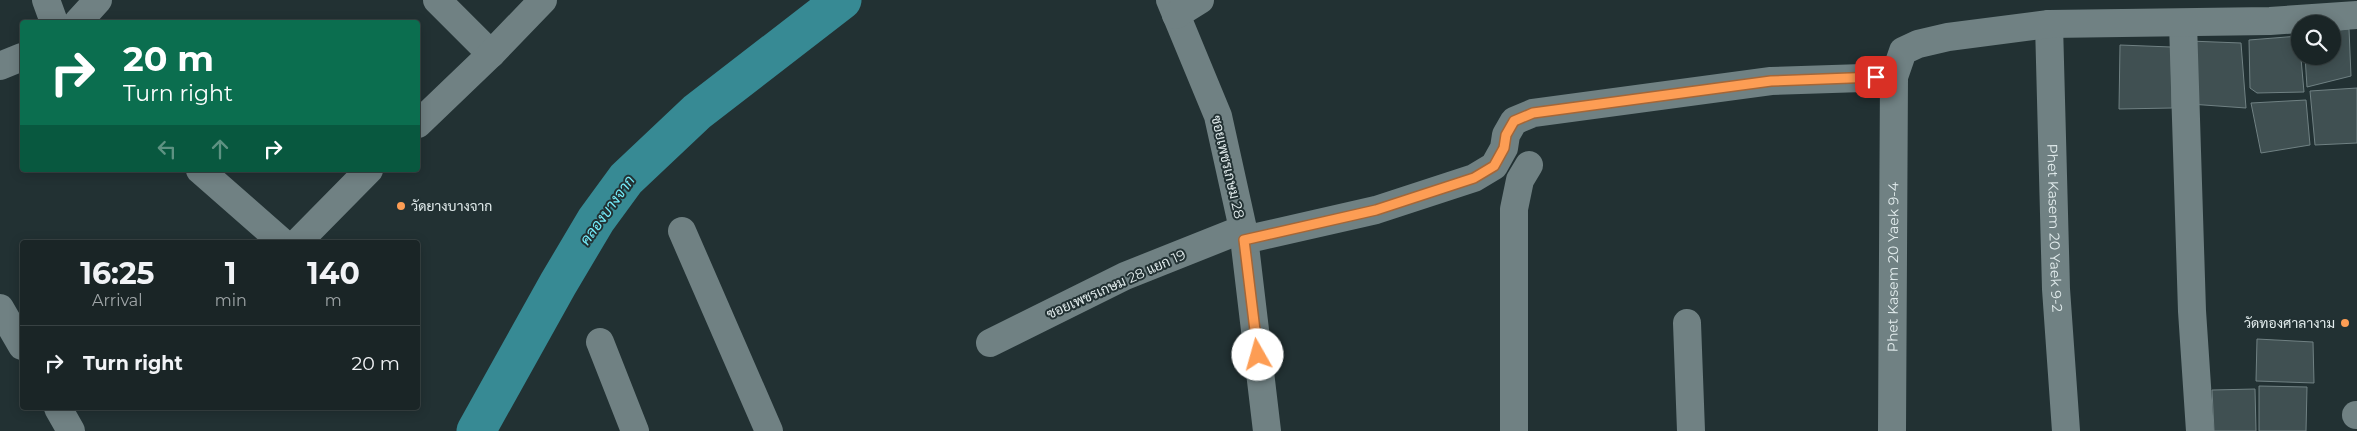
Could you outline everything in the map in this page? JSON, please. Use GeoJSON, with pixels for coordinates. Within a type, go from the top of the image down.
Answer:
{"type":"FeatureCollection","features":[{"type":"Feature","properties":{"kind":"street"},"geometry":{"type":"LineString","coordinates":[[46,0],[53,20]]}},
{"type":"Feature","properties":{"kind":"street"},"geometry":{"type":"LineString","coordinates":[[80,20],[98,0]]}},
{"type":"Feature","properties":{"kind":"street"},"geometry":{"type":"LineString","coordinates":[[436,0],[491,54]]}},
{"type":"Feature","properties":{"kind":"street"},"geometry":{"type":"LineString","coordinates":[[420,122],[491,54],[543,0]]}},
{"type":"Feature","properties":{"kind":"street"},"geometry":{"type":"LineString","coordinates":[[1173,8],[1200,0]]}},
{"type":"Feature","properties":{"kind":"street","name":"ซอยเพชรเกษม 28"},"geometry":{"type":"LineString","coordinates":[[1173,8],[1218,116],[1244,234],[1267,431]]}},
{"type":"Feature","properties":{"kind":"street","name":"Phet Kasem 20 Yaek 9-4"},"geometry":{"type":"LineString","coordinates":[[1892,431],[1894,76],[1903,51],[1918,44],[1948,37],[2049,24],[2270,21],[2357,15]]}},
{"type":"Feature","properties":{"kind":"street"},"geometry":{"type":"LineString","coordinates":[[2183,23],[2192,311],[2200,431]]}},
{"type":"Feature","properties":{"kind":"street","name":"Phet Kasem 20 Yaek 9-2"},"geometry":{"type":"LineString","coordinates":[[2049,24],[2056,289],[2066,431]]}},
{"type":"Feature","properties":{"kind":"street"},"geometry":{"type":"LineString","coordinates":[[0,66],[20,58]]}},
{"type":"Feature","properties":{"kind":"street","name":"ซอยเพชรเกษม 28 แยก 19"},"geometry":{"type":"LineString","coordinates":[[990,343],[1125,276],[1244,234],[1376,210],[1474,178],[1494,166],[1504,148],[1506,135],[1514,121],[1533,113],[1771,81],[1894,76]]}},
{"type":"Feature","properties":{"kind":"street"},"geometry":{"type":"LineString","coordinates":[[1514,431],[1514,209],[1520,180],[1529,165]]}},
{"type":"Feature","properties":{"kind":"street"},"geometry":{"type":"LineString","coordinates":[[202,172],[280,240]]}},
{"type":"Feature","properties":{"kind":"street"},"geometry":{"type":"LineString","coordinates":[[300,240],[367,172]]}},
{"type":"Feature","properties":{"kind":"street"},"geometry":{"type":"LineString","coordinates":[[682,231],[769,431]]}},
{"type":"Feature","properties":{"kind":"street"},"geometry":{"type":"LineString","coordinates":[[0,308],[20,343]]}},
{"type":"Feature","properties":{"kind":"street"},"geometry":{"type":"LineString","coordinates":[[1687,323],[1691,431]]}},
{"type":"Feature","properties":{"kind":"street"},"geometry":{"type":"LineString","coordinates":[[600,342],[634,431]]}},
{"type":"Feature","properties":{"kind":"street"},"geometry":{"type":"LineString","coordinates":[[59,410],[72,431]]}},
{"type":"Feature","properties":{"kind":"building"},"geometry":{"type":"Polygon","coordinates":[[[2349,29],[2351,76],[2307,87],[2306,65],[2341,65],[2341,30],[2349,29]]]}},
{"type":"Feature","properties":{"kind":"building"},"geometry":{"type":"Polygon","coordinates":[[[2291,37],[2291,65],[2302,65],[2304,92],[2257,93],[2250,88],[2249,40],[2291,37]]]}},
{"type":"Feature","properties":{"kind":"building"},"geometry":{"type":"Polygon","coordinates":[[[2189,41],[2241,43],[2246,108],[2190,104],[2189,41]]]}},
{"type":"Feature","properties":{"kind":"building"},"geometry":{"type":"Polygon","coordinates":[[[2120,45],[2171,47],[2172,108],[2119,109],[2120,45]]]}},
{"type":"Feature","properties":{"kind":"building"},"geometry":{"type":"Polygon","coordinates":[[[2357,88],[2357,143],[2315,145],[2310,91],[2357,88]]]}},
{"type":"Feature","properties":{"kind":"building"},"geometry":{"type":"Polygon","coordinates":[[[2306,100],[2310,145],[2261,153],[2251,103],[2306,100]]]}},
{"type":"Feature","properties":{"kind":"building"},"geometry":{"type":"Polygon","coordinates":[[[2257,339],[2313,342],[2314,383],[2256,381],[2257,339]]]}},
{"type":"Feature","properties":{"kind":"building"},"geometry":{"type":"Polygon","coordinates":[[[2259,386],[2307,387],[2306,431],[2259,431],[2259,386]]]}},
{"type":"Feature","properties":{"kind":"building"},"geometry":{"type":"Polygon","coordinates":[[[2255,389],[2256,431],[2214,431],[2212,390],[2255,389]]]}},
{"type":"Feature","properties":{"kind":"waterway","name":"คลองบางจาก"},"geometry":{"type":"LineString","coordinates":[[476,431],[596,220],[626,179],[697,112],[842,0]]}},
{"type":"Feature","properties":{"kind":"place","name":"วัดยางบางจาก"},"geometry":{"type":"Point","coordinates":[401,206]}},
{"type":"Feature","properties":{"kind":"place","name":"วัดทองศาลางาม"},"geometry":{"type":"Point","coordinates":[2345,323]}},
{"type":"Feature","properties":{"kind":"route"},"geometry":{"type":"LineString","coordinates":[[1258,355],[1244,240],[1376,210],[1474,178],[1494,166],[1504,148],[1506,135],[1514,121],[1533,113],[1771,81],[1876,77]]}}]}
